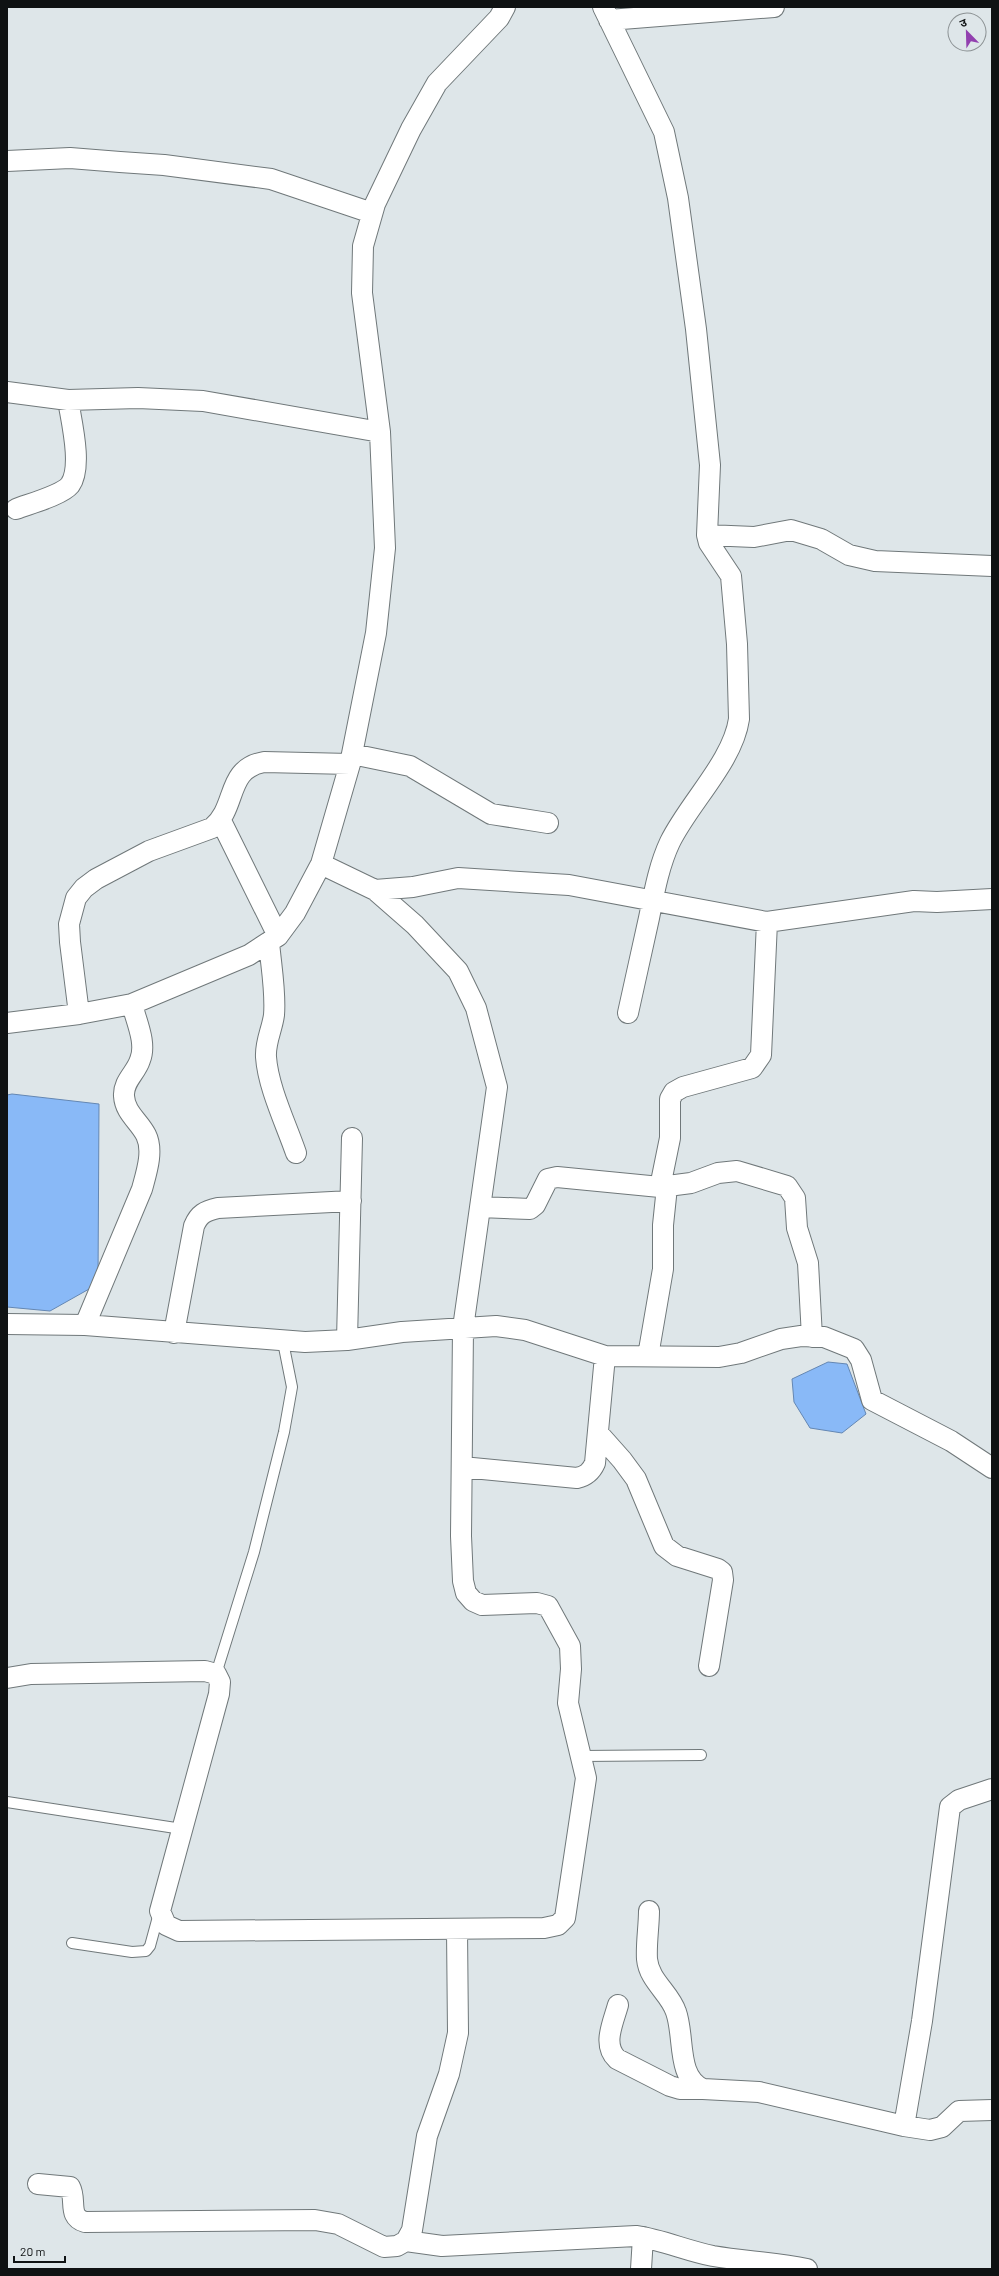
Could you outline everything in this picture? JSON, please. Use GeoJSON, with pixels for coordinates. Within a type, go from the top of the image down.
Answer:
{"type":"FeatureCollection","features":[{"type":"Feature","properties":{"kind":"street"},"geometry":{"type":"LineString","coordinates":[[7,1023],[79,1014],[132,1004],[249,955],[274,939],[295,912],[320,864],[351,759],[376,633],[385,548],[380,432],[362,292],[363,246],[372,213],[411,129],[437,83],[498,18],[505,7]]}},
{"type":"Feature","properties":{"kind":"street"},"geometry":{"type":"LineString","coordinates":[[628,1013],[653,900],[671,841],[734,737],[739,718],[737,644],[731,576],[709,543],[707,535],[710,465],[692,289],[678,198],[664,132],[606,13],[774,7]]}},
{"type":"Feature","properties":{"kind":"street"},"geometry":{"type":"LineString","coordinates":[[7,161],[70,158],[156,164],[271,179],[372,213]]}},
{"type":"Feature","properties":{"kind":"street"},"geometry":{"type":"LineString","coordinates":[[7,392],[68,400],[138,398],[203,401],[380,432]]}},
{"type":"Feature","properties":{"kind":"street"},"geometry":{"type":"LineString","coordinates":[[16,509],[60,492],[70,485],[73,476],[75,451],[68,400]]}},
{"type":"Feature","properties":{"kind":"street"},"geometry":{"type":"LineString","coordinates":[[707,535],[754,537],[786,530],[820,539],[849,555],[875,561],[992,566]]}},
{"type":"Feature","properties":{"kind":"street"},"geometry":{"type":"LineString","coordinates":[[79,1014],[69,924],[76,898],[84,888],[96,879],[150,851],[212,828],[221,821],[239,776],[244,769],[253,764],[264,762],[351,759],[410,766],[491,814],[548,823]]}},
{"type":"Feature","properties":{"kind":"street"},"geometry":{"type":"LineString","coordinates":[[221,821],[274,939],[274,1017],[266,1047],[266,1059],[270,1077],[296,1153]]}},
{"type":"Feature","properties":{"kind":"street"},"geometry":{"type":"LineString","coordinates":[[7,1678],[31,1674],[197,1672],[216,1674],[220,1682],[219,1694],[160,1910],[166,1925],[179,1931],[457,1930],[544,1928],[558,1925],[565,1918],[586,1778],[568,1703],[571,1669],[570,1646],[548,1606],[537,1603],[482,1605],[474,1601],[466,1593],[463,1581],[460,1536],[463,1328],[497,1087],[476,1008],[458,971],[440,950],[375,890],[320,864]]}},
{"type":"Feature","properties":{"kind":"street"},"geometry":{"type":"LineString","coordinates":[[375,890],[413,887],[458,878],[480,878],[569,885],[767,922],[890,903],[992,899]]}},
{"type":"Feature","properties":{"kind":"street"},"geometry":{"type":"LineString","coordinates":[[648,1356],[662,1269],[663,1187],[670,1138],[670,1099],[674,1092],[683,1087],[752,1068],[761,1055],[767,922]]}},
{"type":"Feature","properties":{"kind":"street"},"geometry":{"type":"LineString","coordinates":[[85,1326],[142,1189],[148,1167],[149,1147],[146,1136],[131,1116],[126,1106],[124,1095],[126,1084],[140,1062],[142,1053],[142,1042],[132,1004]]}},
{"type":"Feature","properties":{"kind":"street"},"geometry":{"type":"LineString","coordinates":[[348,1340],[352,1138]]}},
{"type":"Feature","properties":{"kind":"street"},"geometry":{"type":"LineString","coordinates":[[480,1207],[530,1209],[535,1205],[548,1179],[557,1177],[663,1187],[691,1183],[718,1173],[737,1172],[788,1186],[795,1198],[797,1228],[808,1263],[812,1337]]}},
{"type":"Feature","properties":{"kind":"street"},"geometry":{"type":"LineString","coordinates":[[174,1333],[194,1226],[198,1216],[206,1211],[218,1208],[350,1201]]}},
{"type":"Feature","properties":{"kind":"street"},"geometry":{"type":"LineString","coordinates":[[7,1324],[85,1326],[283,1342],[348,1340],[402,1332],[496,1326],[525,1330],[605,1356],[719,1357],[741,1354],[781,1339],[801,1336],[824,1338],[854,1349],[861,1360],[872,1400],[951,1441],[992,1468]]}},
{"type":"Feature","properties":{"kind":"street"},"geometry":{"type":"LineString","coordinates":[[462,1467],[577,1478],[585,1476],[592,1470],[594,1463],[605,1356]]}},
{"type":"Feature","properties":{"kind":"street"},"geometry":{"type":"LineString","coordinates":[[598,1432],[636,1479],[664,1546],[677,1556],[718,1569],[722,1572],[709,1666]]}},
{"type":"Feature","properties":{"kind":"street"},"geometry":{"type":"LineString","coordinates":[[904,2126],[922,2021],[950,1807],[959,1800],[992,1790]]}},
{"type":"Feature","properties":{"kind":"street"},"geometry":{"type":"LineString","coordinates":[[649,1911],[647,1959],[650,1970],[656,1982],[672,2002],[676,2013],[689,2078],[694,2085],[703,2089]]}},
{"type":"Feature","properties":{"kind":"street"},"geometry":{"type":"LineString","coordinates":[[38,2184],[70,2187],[74,2214],[80,2220],[85,2222],[315,2220],[338,2224],[384,2247],[397,2246],[406,2241],[412,2230],[427,2136],[449,2074],[456,2047],[459,2017],[457,1930]]}},
{"type":"Feature","properties":{"kind":"street"},"geometry":{"type":"LineString","coordinates":[[618,2005],[609,2045],[612,2054],[617,2059],[670,2086],[680,2089],[759,2092],[904,2126],[936,2129],[942,2127],[959,2111],[992,2110]]}},
{"type":"Feature","properties":{"kind":"street"},"geometry":{"type":"LineString","coordinates":[[406,2241],[442,2246],[622,2236],[643,2237],[714,2256],[771,2262],[807,2269]]}},
{"type":"Feature","properties":{"kind":"street"},"geometry":{"type":"LineString","coordinates":[[641,2269],[643,2237]]}},
{"type":"Feature","properties":{"kind":"lane"},"geometry":{"type":"LineString","coordinates":[[216,1674],[254,1552],[284,1432],[292,1386],[283,1342]]}},
{"type":"Feature","properties":{"kind":"lane"},"geometry":{"type":"LineString","coordinates":[[581,1756],[702,1756]]}},
{"type":"Feature","properties":{"kind":"lane"},"geometry":{"type":"LineString","coordinates":[[7,1802],[182,1829]]}},
{"type":"Feature","properties":{"kind":"lane"},"geometry":{"type":"LineString","coordinates":[[72,1943],[132,1952],[146,1951],[150,1946],[160,1910]]}},
{"type":"Feature","properties":{"kind":"water"},"geometry":{"type":"Polygon","coordinates":[[[12,1094],[99,1104],[98,1284],[50,1311],[7,1307],[7,1095],[12,1094]]]}},
{"type":"Feature","properties":{"kind":"water"},"geometry":{"type":"Polygon","coordinates":[[[828,1362],[847,1364],[866,1414],[842,1433],[810,1428],[794,1402],[792,1379],[828,1362]]]}}]}
